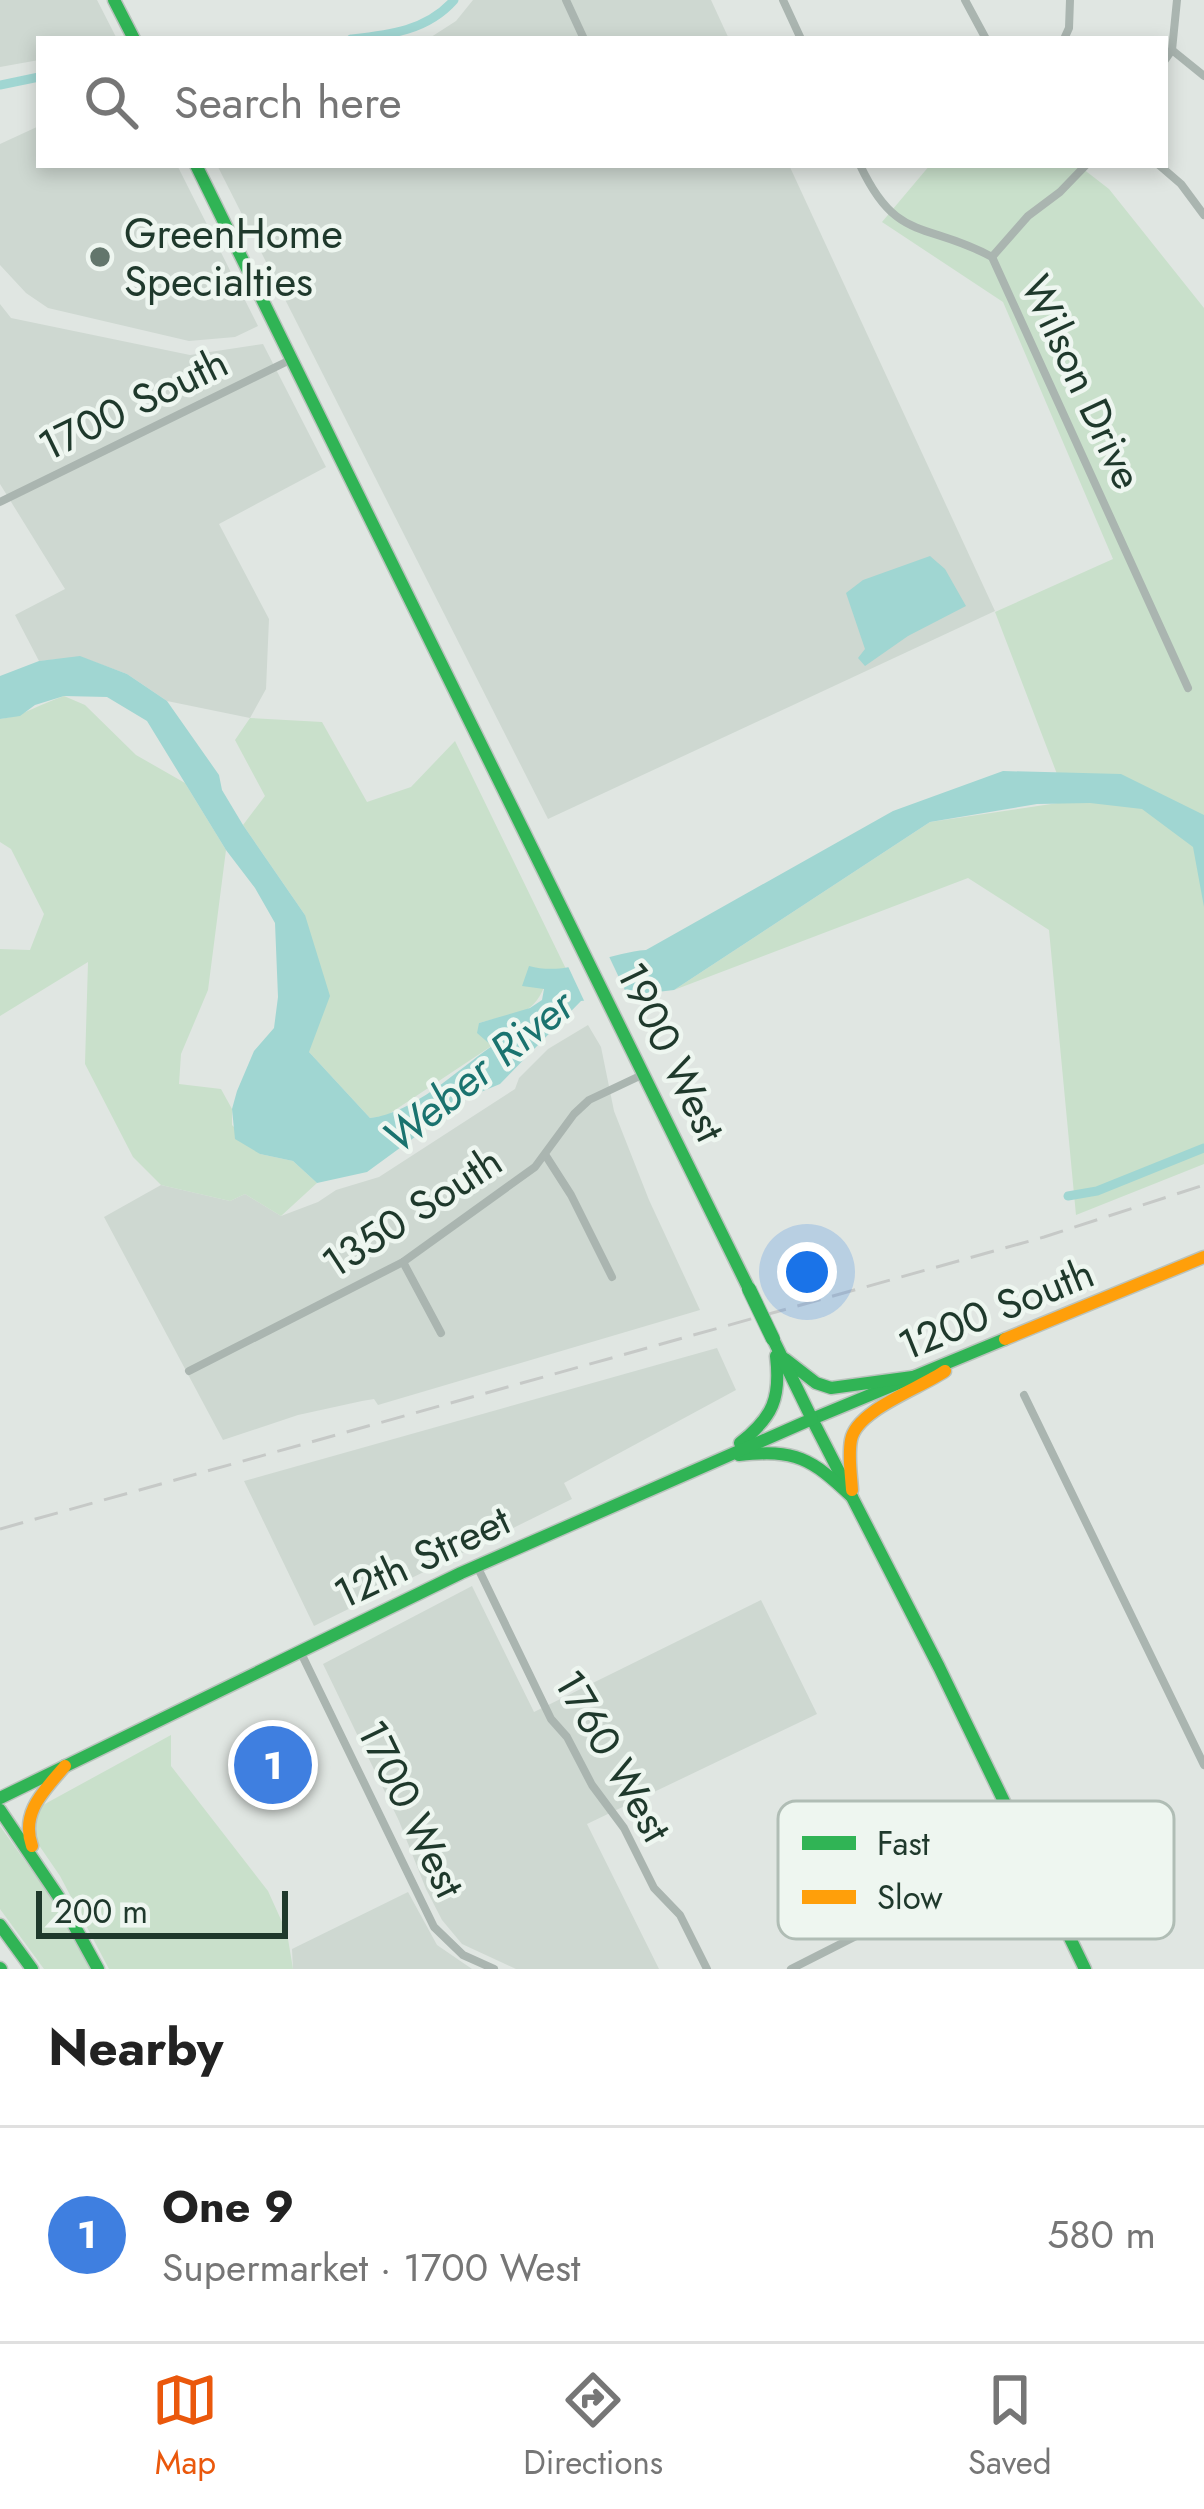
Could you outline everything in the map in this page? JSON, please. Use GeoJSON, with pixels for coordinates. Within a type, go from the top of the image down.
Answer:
{"type":"FeatureCollection","features":[{"type":"Feature","properties":{"kind":"main road"},"geometry":{"type":"LineString","coordinates":[[114,0],[132,36]]}},
{"type":"Feature","properties":{"kind":"main road","name":"1900 West"},"geometry":{"type":"LineString","coordinates":[[197,168],[1002,1801]]}},
{"type":"Feature","properties":{"kind":"main road","name":"1200 South"},"geometry":{"type":"LineString","coordinates":[[812,1419],[1204,1258]]}},
{"type":"Feature","properties":{"kind":"main road"},"geometry":{"type":"LineString","coordinates":[[722,1457],[767,1421],[776,1407],[780,1386],[773,1339]]}},
{"type":"Feature","properties":{"kind":"main road"},"geometry":{"type":"LineString","coordinates":[[782,1357],[816,1383],[831,1388],[858,1388],[920,1376]]}},
{"type":"Feature","properties":{"kind":"main road"},"geometry":{"type":"LineString","coordinates":[[852,1497],[850,1442],[854,1429],[877,1407],[922,1388],[958,1361]]}},
{"type":"Feature","properties":{"kind":"main road","name":"12th Street"},"geometry":{"type":"LineString","coordinates":[[0,1798],[477,1566],[812,1419]]}},
{"type":"Feature","properties":{"kind":"main road"},"geometry":{"type":"LineString","coordinates":[[722,1457],[805,1454],[852,1497]]}},
{"type":"Feature","properties":{"kind":"main road"},"geometry":{"type":"LineString","coordinates":[[65,1766],[32,1807],[26,1827],[98,1969]]}},
{"type":"Feature","properties":{"kind":"main road"},"geometry":{"type":"LineString","coordinates":[[0,1810],[58,1896]]}},
{"type":"Feature","properties":{"kind":"main road"},"geometry":{"type":"LineString","coordinates":[[0,1925],[32,1969]]}},
{"type":"Feature","properties":{"kind":"main road","name":"1900 West"},"geometry":{"type":"LineString","coordinates":[[1069,1939],[1084,1969]]}},
{"type":"Feature","properties":{"kind":"street"},"geometry":{"type":"LineString","coordinates":[[566,0],[583,36]]}},
{"type":"Feature","properties":{"kind":"street"},"geometry":{"type":"LineString","coordinates":[[783,0],[800,36]]}},
{"type":"Feature","properties":{"kind":"street"},"geometry":{"type":"LineString","coordinates":[[965,0],[984,36]]}},
{"type":"Feature","properties":{"kind":"street"},"geometry":{"type":"LineString","coordinates":[[1065,36],[1070,0]]}},
{"type":"Feature","properties":{"kind":"street"},"geometry":{"type":"LineString","coordinates":[[1168,56],[1177,0]]}},
{"type":"Feature","properties":{"kind":"street"},"geometry":{"type":"LineString","coordinates":[[1172,50],[1204,76]]}},
{"type":"Feature","properties":{"kind":"street","name":"Wilson Drive"},"geometry":{"type":"LineString","coordinates":[[861,168],[875,198],[904,224],[959,239],[992,257],[1188,688]]}},
{"type":"Feature","properties":{"kind":"street"},"geometry":{"type":"LineString","coordinates":[[992,257],[1028,215],[1084,168]]}},
{"type":"Feature","properties":{"kind":"street"},"geometry":{"type":"LineString","coordinates":[[1162,168],[1204,215]]}},
{"type":"Feature","properties":{"kind":"street","name":"1700 South"},"geometry":{"type":"LineString","coordinates":[[0,502],[292,359]]}},
{"type":"Feature","properties":{"kind":"street","name":"1350 South"},"geometry":{"type":"LineString","coordinates":[[189,1372],[404,1262],[546,1156],[589,1100],[645,1074]]}},
{"type":"Feature","properties":{"kind":"street"},"geometry":{"type":"LineString","coordinates":[[546,1156],[612,1277]]}},
{"type":"Feature","properties":{"kind":"street"},"geometry":{"type":"LineString","coordinates":[[404,1262],[442,1333]]}},
{"type":"Feature","properties":{"kind":"street"},"geometry":{"type":"LineString","coordinates":[[1024,1395],[1204,1765]]}},
{"type":"Feature","properties":{"kind":"street","name":"1760 West"},"geometry":{"type":"LineString","coordinates":[[477,1566],[551,1719],[624,1828],[654,1888],[680,1915],[706,1969]]}},
{"type":"Feature","properties":{"kind":"street","name":"1700 West"},"geometry":{"type":"LineString","coordinates":[[301,1651],[434,1927],[463,1955],[494,1969]]}},
{"type":"Feature","properties":{"kind":"street"},"geometry":{"type":"LineString","coordinates":[[791,1969],[850,1939]]}},
{"type":"Feature","properties":{"kind":"shaded area"},"geometry":{"type":"Polygon","coordinates":[[[0,0],[97,0],[115,36],[36,36],[36,61],[0,67],[0,0]]]}},
{"type":"Feature","properties":{"kind":"shaded area"},"geometry":{"type":"Polygon","coordinates":[[[473,0],[711,0],[728,36],[433,36],[456,21],[473,0]]]}},
{"type":"Feature","properties":{"kind":"shaded area"},"geometry":{"type":"Polygon","coordinates":[[[36,127],[36,168],[179,168],[258,326],[235,337],[189,341],[48,308],[26,293],[0,265],[0,144],[36,127]]]}},
{"type":"Feature","properties":{"kind":"shaded area"},"geometry":{"type":"Polygon","coordinates":[[[219,168],[790,168],[995,611],[548,819],[219,168]]]}},
{"type":"Feature","properties":{"kind":"shaded area"},"geometry":{"type":"Polygon","coordinates":[[[0,304],[11,318],[190,355],[263,344],[326,467],[219,524],[269,619],[266,689],[250,718],[167,701],[127,674],[81,657],[39,661],[15,615],[65,589],[0,484],[0,304]]]}},
{"type":"Feature","properties":{"kind":"shaded area"},"geometry":{"type":"Polygon","coordinates":[[[588,1025],[601,1047],[614,1111],[700,1310],[378,1405],[374,1399],[298,1415],[223,1440],[104,1217],[161,1185],[230,1201],[245,1194],[281,1216],[318,1202],[336,1190],[379,1177],[515,1089],[519,1078],[548,1049],[588,1025]]]}},
{"type":"Feature","properties":{"kind":"shaded area"},"geometry":{"type":"Polygon","coordinates":[[[717,1348],[736,1390],[564,1483],[572,1499],[314,1626],[244,1481],[717,1348]]]}},
{"type":"Feature","properties":{"kind":"shaded area"},"geometry":{"type":"Polygon","coordinates":[[[472,1586],[534,1712],[761,1600],[817,1714],[587,1824],[659,1969],[516,1969],[462,1944],[426,1889],[399,1821],[323,1664],[472,1586]]]}},
{"type":"Feature","properties":{"kind":"shaded area"},"geometry":{"type":"Polygon","coordinates":[[[408,1892],[437,1945],[472,1969],[293,1969],[292,1949],[408,1892]]]}},
{"type":"Feature","properties":{"kind":"green space"},"geometry":{"type":"Polygon","coordinates":[[[927,168],[1082,168],[1109,189],[1204,308],[1204,1164],[1076,1215],[1049,930],[968,878],[674,990],[930,822],[1058,803],[1057,774],[995,612],[1113,559],[1003,302],[882,222],[927,168]]]}},
{"type":"Feature","properties":{"kind":"green space"},"geometry":{"type":"Polygon","coordinates":[[[64,696],[85,705],[136,755],[185,783],[226,850],[208,990],[181,1054],[179,1084],[221,1089],[232,1109],[232,1125],[260,1154],[293,1161],[317,1183],[281,1216],[245,1194],[230,1201],[161,1185],[133,1157],[85,1064],[88,962],[0,1016],[0,949],[30,950],[44,914],[11,849],[0,842],[0,719],[64,696]]]}},
{"type":"Feature","properties":{"kind":"green space"},"geometry":{"type":"Polygon","coordinates":[[[250,718],[322,722],[367,802],[411,787],[455,741],[566,969],[550,972],[538,998],[525,1010],[479,1023],[493,1045],[386,1116],[370,1118],[309,1052],[305,915],[243,825],[265,796],[235,740],[250,718]]]}},
{"type":"Feature","properties":{"kind":"green space"},"geometry":{"type":"Polygon","coordinates":[[[171,1735],[171,1766],[268,1891],[287,1933],[293,1969],[109,1969],[60,1876],[34,1838],[36,1811],[43,1805],[171,1735]]]}},
{"type":"Feature","properties":{"kind":"green space"},"geometry":{"type":"Polygon","coordinates":[[[0,1826],[55,1903],[93,1969],[44,1969],[0,1909],[0,1826]]]}},
{"type":"Feature","properties":{"kind":"water"},"geometry":{"type":"Polygon","coordinates":[[[930,556],[945,569],[966,606],[908,636],[865,666],[858,658],[865,649],[846,593],[863,580],[930,556]]]}},
{"type":"Feature","properties":{"kind":"water","name":"Weber River"},"geometry":{"type":"Polygon","coordinates":[[[80,656],[127,674],[167,701],[219,775],[222,790],[243,825],[305,915],[330,996],[309,1052],[370,1118],[419,1099],[492,1046],[477,1033],[479,1023],[542,1000],[544,989],[522,986],[529,966],[573,967],[646,950],[893,811],[1003,771],[1121,774],[1204,815],[1204,907],[1193,847],[1142,809],[1037,804],[930,822],[674,990],[581,1001],[500,1084],[471,1096],[367,1172],[317,1183],[293,1161],[260,1154],[235,1139],[232,1109],[237,1091],[254,1051],[274,1028],[278,997],[275,923],[147,721],[107,697],[64,696],[35,705],[20,716],[0,719],[0,676],[39,661],[80,656]]]}},
{"type":"Feature","properties":{"kind":"pier"},"geometry":{"type":"Polygon","coordinates":[[[606,950],[630,1001],[587,1007],[566,962],[606,950]]]}},
{"type":"Feature","properties":{"kind":"waterway"},"geometry":{"type":"LineString","coordinates":[[372,36],[419,25],[454,0]]}},
{"type":"Feature","properties":{"kind":"waterway"},"geometry":{"type":"LineString","coordinates":[[0,85],[36,78]]}},
{"type":"Feature","properties":{"kind":"waterway"},"geometry":{"type":"LineString","coordinates":[[1068,1196],[1097,1191],[1204,1148]]}},
{"type":"Feature","properties":{"kind":"railway"},"geometry":{"type":"LineString","coordinates":[[0,1529],[1044,1237],[1204,1185]]}},
{"type":"Feature","properties":{"kind":"traffic: fast"},"geometry":{"type":"LineString","coordinates":[[114,0],[132,36]]}},
{"type":"Feature","properties":{"kind":"traffic: fast"},"geometry":{"type":"LineString","coordinates":[[197,168],[749,1289]]}},
{"type":"Feature","properties":{"kind":"traffic: fast"},"geometry":{"type":"LineString","coordinates":[[749,1289],[773,1339]]}},
{"type":"Feature","properties":{"kind":"traffic: fast"},"geometry":{"type":"LineString","coordinates":[[0,1798],[461,1573],[812,1419],[773,1339]]}},
{"type":"Feature","properties":{"kind":"traffic: fast"},"geometry":{"type":"LineString","coordinates":[[1004,1801],[812,1419],[1005,1339]]}},
{"type":"Feature","properties":{"kind":"traffic: fast"},"geometry":{"type":"LineString","coordinates":[[740,1443],[772,1406],[776,1356]]}},
{"type":"Feature","properties":{"kind":"traffic: fast"},"geometry":{"type":"LineString","coordinates":[[785,1359],[816,1383],[831,1388],[920,1376]]}},
{"type":"Feature","properties":{"kind":"traffic: fast"},"geometry":{"type":"LineString","coordinates":[[739,1455],[801,1459],[852,1497]]}},
{"type":"Feature","properties":{"kind":"traffic: fast"},"geometry":{"type":"LineString","coordinates":[[0,1810],[58,1896],[98,1969]]}},
{"type":"Feature","properties":{"kind":"traffic: fast"},"geometry":{"type":"LineString","coordinates":[[0,1925],[32,1969]]}},
{"type":"Feature","properties":{"kind":"traffic: fast"},"geometry":{"type":"LineString","coordinates":[[1070,1939],[1085,1969]]}},
{"type":"Feature","properties":{"kind":"traffic: slow"},"geometry":{"type":"LineString","coordinates":[[1005,1339],[1204,1257]]}},
{"type":"Feature","properties":{"kind":"traffic: slow"},"geometry":{"type":"LineString","coordinates":[[852,1490],[850,1452],[855,1429],[877,1409],[945,1371]]}},
{"type":"Feature","properties":{"kind":"traffic: slow"},"geometry":{"type":"LineString","coordinates":[[32,1846],[32,1812],[65,1766]]}},
{"type":"Feature","properties":{"kind":"place","name":"GreenHome Specialties"},"geometry":{"type":"Point","coordinates":[100,257]}},
{"type":"Feature","properties":{"kind":"place","name":"One 9"},"geometry":{"type":"Point","coordinates":[273,1765]}}]}
